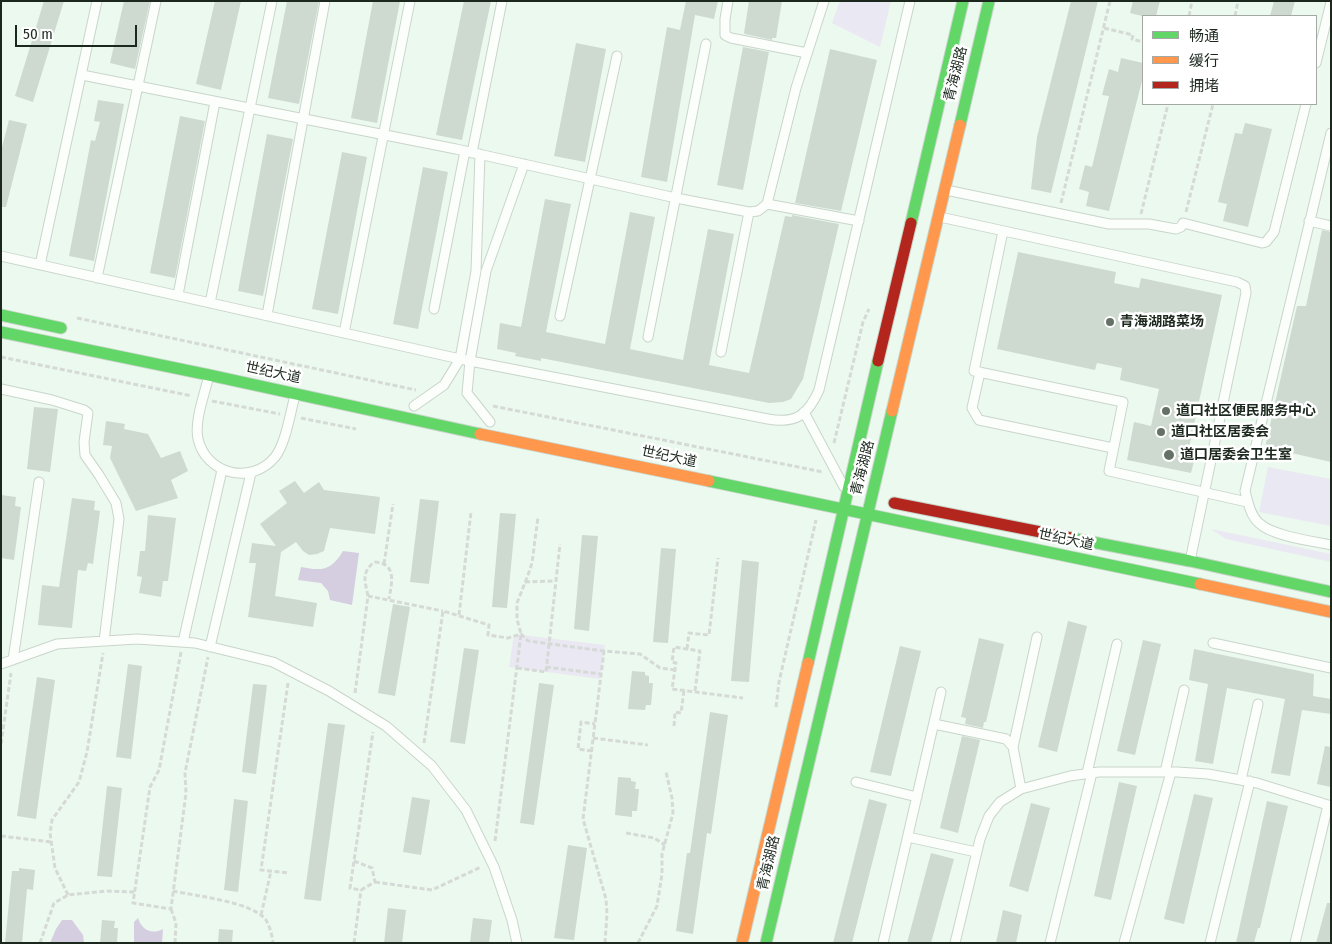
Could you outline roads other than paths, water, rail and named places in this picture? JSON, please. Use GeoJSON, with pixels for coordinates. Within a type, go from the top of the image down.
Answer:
{"type":"FeatureCollection","features":[{"type":"Feature","properties":{"kind":"street","name":"青海湖路"},"geometry":{"type":"LineString","coordinates":[[766,943],[868,514],[859,496],[963,1]]}},
{"type":"Feature","properties":{"kind":"street","name":"青海湖路"},"geometry":{"type":"LineString","coordinates":[[742,943],[844,508],[859,496],[938,216],[989,1]]}},
{"type":"Feature","properties":{"kind":"street"},"geometry":{"type":"LineString","coordinates":[[1,315],[68,330]]}},
{"type":"Feature","properties":{"kind":"street","name":"世纪大道"},"geometry":{"type":"LineString","coordinates":[[1,332],[1331,612]]}},
{"type":"Feature","properties":{"kind":"street"},"geometry":{"type":"LineString","coordinates":[[409,405],[432,410]]}},
{"type":"Feature","properties":{"kind":"street"},"geometry":{"type":"LineString","coordinates":[[474,418],[495,423]]}},
{"type":"Feature","properties":{"kind":"street","name":"世纪大道"},"geometry":{"type":"LineString","coordinates":[[832,490],[1331,592]]}},
{"type":"Feature","properties":{"kind":"lane"},"geometry":{"type":"LineString","coordinates":[[40,264],[97,1]]}},
{"type":"Feature","properties":{"kind":"lane"},"geometry":{"type":"LineString","coordinates":[[98,278],[156,1]]}},
{"type":"Feature","properties":{"kind":"lane"},"geometry":{"type":"LineString","coordinates":[[210,303],[272,1]]}},
{"type":"Feature","properties":{"kind":"lane"},"geometry":{"type":"LineString","coordinates":[[267,315],[325,1]]}},
{"type":"Feature","properties":{"kind":"lane"},"geometry":{"type":"LineString","coordinates":[[344,333],[410,1]]}},
{"type":"Feature","properties":{"kind":"lane"},"geometry":{"type":"LineString","coordinates":[[434,309],[472,153],[502,1]]}},
{"type":"Feature","properties":{"kind":"lane"},"geometry":{"type":"LineString","coordinates":[[728,1],[725,35],[731,38],[807,53]]}},
{"type":"Feature","properties":{"kind":"lane"},"geometry":{"type":"LineString","coordinates":[[82,76],[472,153],[676,198],[749,212],[758,211],[767,204],[796,88],[824,1]]}},
{"type":"Feature","properties":{"kind":"lane"},"geometry":{"type":"LineString","coordinates":[[1,256],[460,359],[783,422],[797,418],[812,405],[819,390],[910,1]]}},
{"type":"Feature","properties":{"kind":"lane"},"geometry":{"type":"LineString","coordinates":[[1317,59],[1331,2]]}},
{"type":"Feature","properties":{"kind":"lane"},"geometry":{"type":"LineString","coordinates":[[648,337],[706,44]]}},
{"type":"Feature","properties":{"kind":"lane"},"geometry":{"type":"LineString","coordinates":[[560,316],[617,56]]}},
{"type":"Feature","properties":{"kind":"lane"},"geometry":{"type":"LineString","coordinates":[[178,295],[215,102]]}},
{"type":"Feature","properties":{"kind":"lane"},"geometry":{"type":"LineString","coordinates":[[944,190],[1109,224],[1149,224],[1176,229],[1181,227],[1183,222],[1262,243],[1270,239],[1274,232],[1306,105]]}},
{"type":"Feature","properties":{"kind":"lane"},"geometry":{"type":"LineString","coordinates":[[1331,133],[1246,480],[1245,491],[1250,510],[1259,524],[1278,534],[1331,545]]}},
{"type":"Feature","properties":{"kind":"lane"},"geometry":{"type":"LineString","coordinates":[[409,405],[444,385],[460,359],[476,271],[472,153]]}},
{"type":"Feature","properties":{"kind":"lane"},"geometry":{"type":"LineString","coordinates":[[495,423],[473,402],[467,392],[470,361],[486,271],[524,164]]}},
{"type":"Feature","properties":{"kind":"lane"},"geometry":{"type":"LineString","coordinates":[[767,204],[859,221]]}},
{"type":"Feature","properties":{"kind":"lane"},"geometry":{"type":"LineString","coordinates":[[721,352],[749,212]]}},
{"type":"Feature","properties":{"kind":"lane"},"geometry":{"type":"LineString","coordinates":[[938,216],[1237,282],[1245,286],[1246,293],[1190,562]]}},
{"type":"Feature","properties":{"kind":"lane"},"geometry":{"type":"LineString","coordinates":[[1310,221],[1331,226]]}},
{"type":"Feature","properties":{"kind":"lane"},"geometry":{"type":"LineString","coordinates":[[1002,231],[974,371],[1122,402],[1108,471],[1247,502]]}},
{"type":"Feature","properties":{"kind":"lane"},"geometry":{"type":"LineString","coordinates":[[980,372],[972,408],[979,420],[1113,448]]}},
{"type":"Feature","properties":{"kind":"lane"},"geometry":{"type":"LineString","coordinates":[[209,375],[197,423],[197,437],[202,451],[210,462],[222,470],[236,474],[250,473],[264,467],[276,456],[282,443],[296,393]]}},
{"type":"Feature","properties":{"kind":"lane"},"geometry":{"type":"LineString","coordinates":[[2,391],[52,400],[88,413],[84,442],[85,455],[100,475],[116,503],[119,518],[104,641]]}},
{"type":"Feature","properties":{"kind":"lane"},"geometry":{"type":"LineString","coordinates":[[804,412],[837,475],[859,496]]}},
{"type":"Feature","properties":{"kind":"lane"},"geometry":{"type":"LineString","coordinates":[[183,642],[222,470]]}},
{"type":"Feature","properties":{"kind":"lane"},"geometry":{"type":"LineString","coordinates":[[210,647],[250,473]]}},
{"type":"Feature","properties":{"kind":"lane"},"geometry":{"type":"LineString","coordinates":[[12,660],[39,482]]}},
{"type":"Feature","properties":{"kind":"lane"},"geometry":{"type":"LineString","coordinates":[[1021,790],[1013,747],[1037,637]]}},
{"type":"Feature","properties":{"kind":"lane"},"geometry":{"type":"LineString","coordinates":[[1,664],[56,644],[137,639],[183,642],[273,662],[386,726],[432,766],[466,810],[492,862],[512,920],[517,943]]}},
{"type":"Feature","properties":{"kind":"lane"},"geometry":{"type":"LineString","coordinates":[[1212,643],[1331,668]]}},
{"type":"Feature","properties":{"kind":"lane"},"geometry":{"type":"LineString","coordinates":[[1050,943],[1090,773],[1117,644]]}},
{"type":"Feature","properties":{"kind":"lane"},"geometry":{"type":"LineString","coordinates":[[1124,943],[1168,772],[1184,690]]}},
{"type":"Feature","properties":{"kind":"lane"},"geometry":{"type":"LineString","coordinates":[[883,943],[941,692]]}},
{"type":"Feature","properties":{"kind":"lane"},"geometry":{"type":"LineString","coordinates":[[1210,943],[1246,781],[1258,704]]}},
{"type":"Feature","properties":{"kind":"lane"},"geometry":{"type":"LineString","coordinates":[[934,724],[1006,739],[1013,747]]}},
{"type":"Feature","properties":{"kind":"lane"},"geometry":{"type":"LineString","coordinates":[[955,943],[976,852],[989,816],[1000,802],[1021,790],[1070,776],[1090,773],[1168,772],[1208,774],[1246,781],[1330,805],[1295,943]]}},
{"type":"Feature","properties":{"kind":"lane"},"geometry":{"type":"LineString","coordinates":[[856,782],[917,797]]}},
{"type":"Feature","properties":{"kind":"lane"},"geometry":{"type":"LineString","coordinates":[[908,837],[976,852]]}},
{"type":"Feature","properties":{"kind":"place","name":"青海湖路菜场"},"geometry":{"type":"Point","coordinates":[1110,322]}},
{"type":"Feature","properties":{"kind":"place","name":"道口社区便民服务中心"},"geometry":{"type":"Point","coordinates":[1166,411]}},
{"type":"Feature","properties":{"kind":"place","name":"道口社区居委会"},"geometry":{"type":"Point","coordinates":[1161,432]}},
{"type":"Feature","properties":{"kind":"place","name":"道口居委会卫生室"},"geometry":{"type":"Point","coordinates":[1169,455]}}]}
